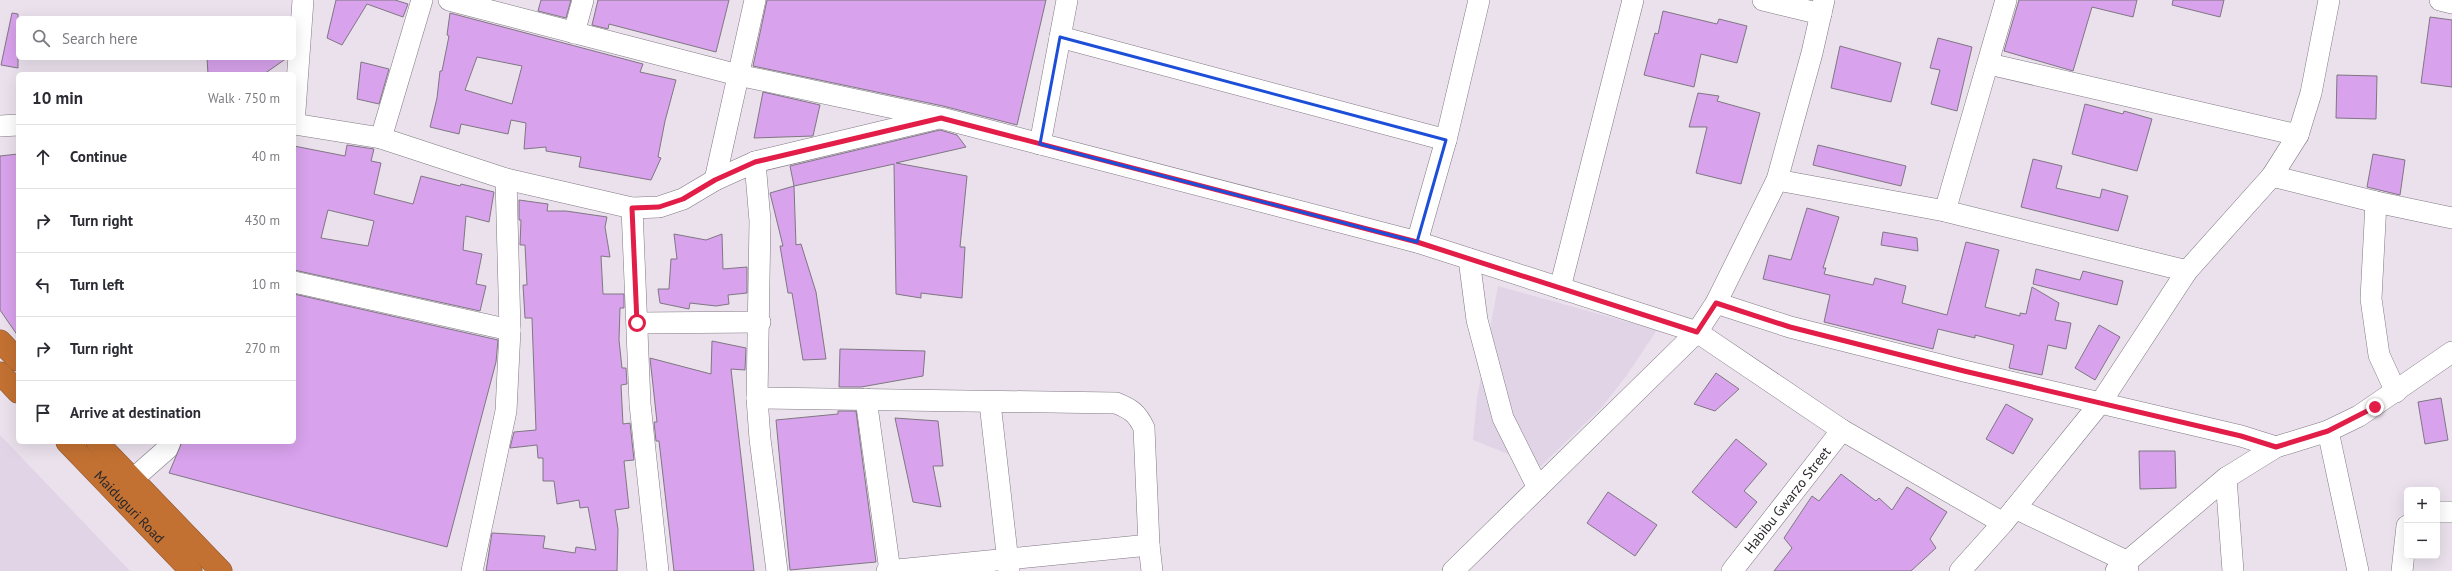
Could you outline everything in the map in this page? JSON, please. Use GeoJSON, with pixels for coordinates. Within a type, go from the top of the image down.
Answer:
{"type":"FeatureCollection","features":[{"type":"Feature","properties":{"kind":"highway"},"geometry":{"type":"LineString","coordinates":[[0,341],[16,358]]}},
{"type":"Feature","properties":{"kind":"highway"},"geometry":{"type":"LineString","coordinates":[[0,373],[16,390]]}},
{"type":"Feature","properties":{"kind":"highway","name":"Maiduguri Road"},"geometry":{"type":"LineString","coordinates":[[69,444],[192,571]]}},
{"type":"Feature","properties":{"kind":"highway","name":"Maiduguri Road"},"geometry":{"type":"LineString","coordinates":[[99,444],[221,571]]}},
{"type":"Feature","properties":{"kind":"street"},"geometry":{"type":"LineString","coordinates":[[296,96],[303,0]]}},
{"type":"Feature","properties":{"kind":"street"},"geometry":{"type":"LineString","coordinates":[[381,138],[422,0]]}},
{"type":"Feature","properties":{"kind":"street"},"geometry":{"type":"LineString","coordinates":[[449,0],[738,75],[941,118],[1417,242],[1697,332],[1842,430],[2009,516],[2123,568],[2226,478],[2276,447],[2328,431],[2359,416],[2396,392],[2452,352]]}},
{"type":"Feature","properties":{"kind":"street"},"geometry":{"type":"LineString","coordinates":[[574,33],[583,0]]}},
{"type":"Feature","properties":{"kind":"street"},"geometry":{"type":"LineString","coordinates":[[715,180],[755,0]]}},
{"type":"Feature","properties":{"kind":"street"},"geometry":{"type":"LineString","coordinates":[[1040,144],[1067,0]]}},
{"type":"Feature","properties":{"kind":"street"},"geometry":{"type":"LineString","coordinates":[[1417,242],[1446,140],[1479,0]]}},
{"type":"Feature","properties":{"kind":"street"},"geometry":{"type":"LineString","coordinates":[[1560,288],[1633,0]]}},
{"type":"Feature","properties":{"kind":"street"},"geometry":{"type":"LineString","coordinates":[[1453,571],[1697,332],[1716,303],[1776,180],[1822,7],[1763,0]]}},
{"type":"Feature","properties":{"kind":"street"},"geometry":{"type":"LineString","coordinates":[[1945,212],[1989,64],[2006,0]]}},
{"type":"Feature","properties":{"kind":"street"},"geometry":{"type":"LineString","coordinates":[[1960,571],[2009,516],[2101,402],[2187,271],[2272,176],[2298,135],[2311,93],[2329,0]]}},
{"type":"Feature","properties":{"kind":"street"},"geometry":{"type":"LineString","coordinates":[[2440,0],[2452,3]]}},
{"type":"Feature","properties":{"kind":"street"},"geometry":{"type":"LineString","coordinates":[[1060,37],[1446,140]]}},
{"type":"Feature","properties":{"kind":"street"},"geometry":{"type":"LineString","coordinates":[[1989,64],[2298,135]]}},
{"type":"Feature","properties":{"kind":"street"},"geometry":{"type":"LineString","coordinates":[[296,124],[381,138],[506,179],[632,208],[659,207],[683,199],[715,180],[755,162],[941,118]]}},
{"type":"Feature","properties":{"kind":"street"},"geometry":{"type":"LineString","coordinates":[[0,126],[16,125]]}},
{"type":"Feature","properties":{"kind":"street"},"geometry":{"type":"LineString","coordinates":[[755,162],[760,221],[760,322],[757,398],[760,439],[777,571]]}},
{"type":"Feature","properties":{"kind":"street"},"geometry":{"type":"LineString","coordinates":[[2272,176],[2376,202],[2452,218]]}},
{"type":"Feature","properties":{"kind":"street"},"geometry":{"type":"LineString","coordinates":[[472,571],[477,536],[502,438],[506,411],[510,330],[506,179]]}},
{"type":"Feature","properties":{"kind":"street"},"geometry":{"type":"LineString","coordinates":[[1776,180],[1945,212],[2187,271]]}},
{"type":"Feature","properties":{"kind":"street"},"geometry":{"type":"LineString","coordinates":[[2376,202],[2370,299],[2379,355],[2396,392]]}},
{"type":"Feature","properties":{"kind":"street"},"geometry":{"type":"LineString","coordinates":[[632,208],[640,404],[658,571]]}},
{"type":"Feature","properties":{"kind":"street"},"geometry":{"type":"LineString","coordinates":[[1469,259],[1477,320],[1502,418],[1538,488]]}},
{"type":"Feature","properties":{"kind":"street"},"geometry":{"type":"LineString","coordinates":[[296,282],[510,330]]}},
{"type":"Feature","properties":{"kind":"street"},"geometry":{"type":"LineString","coordinates":[[1716,303],[1790,327],[1964,371],[2241,436],[2276,447]]}},
{"type":"Feature","properties":{"kind":"street"},"geometry":{"type":"LineString","coordinates":[[637,323],[760,322]]}},
{"type":"Feature","properties":{"kind":"street"},"geometry":{"type":"LineString","coordinates":[[757,398],[866,399],[990,403],[1116,403],[1131,409],[1139,417],[1144,428],[1149,545],[1152,571]]}},
{"type":"Feature","properties":{"kind":"street"},"geometry":{"type":"LineString","coordinates":[[866,399],[889,571],[1008,566],[1149,545]]}},
{"type":"Feature","properties":{"kind":"street"},"geometry":{"type":"LineString","coordinates":[[990,403],[1008,566]]}},
{"type":"Feature","properties":{"kind":"street","name":"Habibu Gwarzo Street"},"geometry":{"type":"LineString","coordinates":[[1732,571],[1842,430]]}},
{"type":"Feature","properties":{"kind":"street"},"geometry":{"type":"LineString","coordinates":[[2328,431],[2358,571]]}},
{"type":"Feature","properties":{"kind":"street"},"geometry":{"type":"LineString","coordinates":[[133,479],[167,449],[169,444]]}},
{"type":"Feature","properties":{"kind":"street"},"geometry":{"type":"LineString","coordinates":[[2226,478],[2233,571]]}},
{"type":"Feature","properties":{"kind":"street"},"geometry":{"type":"LineString","coordinates":[[2440,512],[2452,512]]}},
{"type":"Feature","properties":{"kind":"street"},"geometry":{"type":"LineString","coordinates":[[2402,571],[2404,553]]}},
{"type":"Feature","properties":{"kind":"highlighted area"},"geometry":{"type":"Polygon","coordinates":[[[1060,37],[1446,140],[1417,242],[1040,144],[1060,37]]]}},
{"type":"Feature","properties":{"kind":"shaded area"},"geometry":{"type":"Polygon","coordinates":[[[1498,286],[1657,330],[1627,375],[1602,407],[1540,467],[1473,440],[1477,398],[1498,286]]]}},
{"type":"Feature","properties":{"kind":"shaded area"},"geometry":{"type":"Polygon","coordinates":[[[0,435],[130,571],[0,571],[0,435]]]}},
{"type":"Feature","properties":{"kind":"building"},"geometry":{"type":"Polygon","coordinates":[[[336,0],[395,0],[408,4],[403,17],[367,4],[342,45],[327,38],[336,0]]]}},
{"type":"Feature","properties":{"kind":"building"},"geometry":{"type":"Polygon","coordinates":[[[541,0],[571,0],[566,18],[538,11],[541,0]]]}},
{"type":"Feature","properties":{"kind":"building"},"geometry":{"type":"Polygon","coordinates":[[[598,0],[729,0],[716,52],[609,24],[608,29],[592,25],[598,0]]]}},
{"type":"Feature","properties":{"kind":"building"},"geometry":{"type":"Polygon","coordinates":[[[767,0],[1046,0],[1017,125],[943,106],[753,66],[767,0]]]}},
{"type":"Feature","properties":{"kind":"building"},"geometry":{"type":"Polygon","coordinates":[[[2019,0],[2137,0],[2133,17],[2092,7],[2073,71],[2004,51],[2019,0]]]}},
{"type":"Feature","properties":{"kind":"building"},"geometry":{"type":"Polygon","coordinates":[[[2173,0],[2224,0],[2220,17],[2172,5],[2173,0]]]}},
{"type":"Feature","properties":{"kind":"building"},"geometry":{"type":"Polygon","coordinates":[[[1663,11],[1717,24],[1719,19],[1747,26],[1737,63],[1701,54],[1694,87],[1644,75],[1655,33],[1658,34],[1663,11]]]}},
{"type":"Feature","properties":{"kind":"building"},"geometry":{"type":"Polygon","coordinates":[[[12,13],[18,14],[18,16],[16,16],[16,60],[18,60],[18,68],[1,65],[12,13]]]}},
{"type":"Feature","properties":{"kind":"building"},"geometry":{"type":"Polygon","coordinates":[[[450,13],[643,64],[640,72],[676,80],[665,121],[658,157],[661,158],[651,180],[579,167],[581,157],[546,151],[546,147],[524,149],[526,123],[511,120],[508,134],[461,124],[459,134],[430,127],[437,98],[440,71],[442,71],[449,36],[447,35],[450,13]],[[477,57],[465,90],[512,104],[522,66],[477,57]]]}},
{"type":"Feature","properties":{"kind":"building"},"geometry":{"type":"Polygon","coordinates":[[[2430,17],[2452,20],[2452,87],[2421,83],[2430,17]]]}},
{"type":"Feature","properties":{"kind":"building"},"geometry":{"type":"Polygon","coordinates":[[[1938,38],[1972,47],[1957,111],[1931,104],[1940,70],[1930,68],[1938,38]]]}},
{"type":"Feature","properties":{"kind":"building"},"geometry":{"type":"Polygon","coordinates":[[[1840,46],[1901,63],[1891,102],[1831,88],[1840,46]]]}},
{"type":"Feature","properties":{"kind":"building"},"geometry":{"type":"Polygon","coordinates":[[[207,60],[284,60],[267,72],[208,72],[207,60]]]}},
{"type":"Feature","properties":{"kind":"building"},"geometry":{"type":"Polygon","coordinates":[[[361,62],[389,69],[379,104],[357,99],[361,62]]]}},
{"type":"Feature","properties":{"kind":"building"},"geometry":{"type":"Polygon","coordinates":[[[2337,75],[2377,76],[2376,119],[2336,118],[2337,75]]]}},
{"type":"Feature","properties":{"kind":"building"},"geometry":{"type":"Polygon","coordinates":[[[763,92],[820,105],[813,136],[754,138],[763,92]]]}},
{"type":"Feature","properties":{"kind":"building"},"geometry":{"type":"Polygon","coordinates":[[[1698,93],[1719,96],[1717,101],[1760,113],[1741,184],[1696,173],[1707,127],[1689,127],[1698,93]]]}},
{"type":"Feature","properties":{"kind":"building"},"geometry":{"type":"Polygon","coordinates":[[[2085,104],[2123,114],[2124,111],[2152,119],[2137,171],[2072,154],[2085,104]]]}},
{"type":"Feature","properties":{"kind":"building"},"geometry":{"type":"Polygon","coordinates":[[[940,130],[957,135],[966,147],[896,163],[967,176],[960,247],[965,247],[962,298],[921,293],[921,298],[896,294],[894,164],[794,186],[790,166],[940,130]]]}},
{"type":"Feature","properties":{"kind":"building"},"geometry":{"type":"Polygon","coordinates":[[[347,145],[374,149],[371,161],[381,163],[374,194],[413,204],[421,176],[460,186],[461,184],[494,192],[489,222],[466,216],[463,250],[482,254],[476,284],[486,286],[480,311],[296,270],[296,146],[345,156],[347,145]],[[328,210],[321,238],[368,246],[374,221],[328,210]]]}},
{"type":"Feature","properties":{"kind":"building"},"geometry":{"type":"Polygon","coordinates":[[[1818,145],[1906,166],[1901,186],[1813,165],[1818,145]]]}},
{"type":"Feature","properties":{"kind":"building"},"geometry":{"type":"Polygon","coordinates":[[[16,154],[16,333],[0,310],[0,156],[16,154]]]}},
{"type":"Feature","properties":{"kind":"building"},"geometry":{"type":"Polygon","coordinates":[[[2373,154],[2405,160],[2400,195],[2367,187],[2373,154]]]}},
{"type":"Feature","properties":{"kind":"building"},"geometry":{"type":"Polygon","coordinates":[[[2033,159],[2062,166],[2056,188],[2100,198],[2102,189],[2128,196],[2118,231],[2021,207],[2033,159]]]}},
{"type":"Feature","properties":{"kind":"building"},"geometry":{"type":"Polygon","coordinates":[[[794,186],[796,245],[801,244],[816,292],[826,359],[803,360],[792,293],[788,293],[780,246],[783,246],[770,193],[794,186]]]}},
{"type":"Feature","properties":{"kind":"building"},"geometry":{"type":"Polygon","coordinates":[[[519,200],[548,204],[547,211],[566,211],[607,217],[605,227],[610,257],[601,256],[603,294],[624,294],[624,308],[620,308],[619,340],[622,368],[626,368],[627,384],[621,385],[623,424],[630,423],[634,460],[624,461],[629,508],[615,510],[618,529],[617,571],[486,571],[492,533],[545,536],[543,548],[575,553],[576,547],[596,550],[588,507],[580,508],[579,500],[557,504],[554,481],[543,481],[543,458],[538,458],[537,445],[510,448],[514,432],[536,430],[532,318],[525,318],[523,285],[527,285],[525,245],[520,245],[521,220],[519,220],[519,200]]]}},
{"type":"Feature","properties":{"kind":"building"},"geometry":{"type":"Polygon","coordinates":[[[1807,208],[1839,217],[1823,268],[1826,268],[1824,274],[1873,285],[1875,278],[1906,286],[1902,303],[1947,315],[1966,242],[1999,250],[1985,307],[2020,316],[2020,313],[2026,314],[2032,287],[2059,303],[2055,320],[2071,323],[2066,349],[2048,345],[2042,375],[2009,368],[2014,345],[1975,335],[1975,338],[1938,329],[1933,349],[1824,322],[1830,295],[1763,279],[1769,255],[1791,260],[1807,208]]]}},
{"type":"Feature","properties":{"kind":"building"},"geometry":{"type":"Polygon","coordinates":[[[1883,232],[1917,238],[1918,251],[1881,245],[1883,232]]]}},
{"type":"Feature","properties":{"kind":"building"},"geometry":{"type":"Polygon","coordinates":[[[674,234],[706,240],[722,234],[723,269],[747,267],[747,293],[728,295],[729,304],[716,306],[690,303],[689,309],[660,303],[658,289],[669,289],[671,259],[677,259],[674,234]]]}},
{"type":"Feature","properties":{"kind":"building"},"geometry":{"type":"Polygon","coordinates":[[[2036,269],[2080,280],[2083,271],[2123,281],[2117,305],[2033,284],[2036,269]]]}},
{"type":"Feature","properties":{"kind":"building"},"geometry":{"type":"Polygon","coordinates":[[[296,294],[498,340],[496,362],[447,547],[169,473],[181,444],[296,444],[296,294]]]}},
{"type":"Feature","properties":{"kind":"building"},"geometry":{"type":"Polygon","coordinates":[[[2099,325],[2120,337],[2095,380],[2075,368],[2099,325]]]}},
{"type":"Feature","properties":{"kind":"building"},"geometry":{"type":"Polygon","coordinates":[[[712,341],[746,348],[745,370],[731,369],[754,571],[674,571],[659,441],[656,441],[654,422],[657,422],[650,358],[711,374],[712,341]]]}},
{"type":"Feature","properties":{"kind":"building"},"geometry":{"type":"Polygon","coordinates":[[[840,349],[925,351],[923,376],[861,387],[839,387],[840,349]]]}},
{"type":"Feature","properties":{"kind":"building"},"geometry":{"type":"Polygon","coordinates":[[[1716,373],[1739,389],[1715,411],[1694,404],[1716,373]]]}},
{"type":"Feature","properties":{"kind":"building"},"geometry":{"type":"Polygon","coordinates":[[[2441,398],[2448,440],[2425,444],[2418,402],[2441,398]]]}},
{"type":"Feature","properties":{"kind":"building"},"geometry":{"type":"Polygon","coordinates":[[[2006,404],[2033,419],[2013,454],[1986,439],[2006,404]]]}},
{"type":"Feature","properties":{"kind":"building"},"geometry":{"type":"Polygon","coordinates":[[[838,411],[856,411],[876,562],[790,570],[776,420],[838,414],[838,411]]]}},
{"type":"Feature","properties":{"kind":"building"},"geometry":{"type":"Polygon","coordinates":[[[895,418],[938,421],[943,466],[933,466],[941,507],[913,502],[895,418]]]}},
{"type":"Feature","properties":{"kind":"building"},"geometry":{"type":"Polygon","coordinates":[[[1736,439],[1767,464],[1744,491],[1757,502],[1736,528],[1692,492],[1736,439]]]}},
{"type":"Feature","properties":{"kind":"building"},"geometry":{"type":"Polygon","coordinates":[[[2139,451],[2175,451],[2176,488],[2140,489],[2139,451]]]}},
{"type":"Feature","properties":{"kind":"building"},"geometry":{"type":"Polygon","coordinates":[[[1841,474],[1876,501],[1879,498],[1892,510],[1907,487],[1947,512],[1930,539],[1936,548],[1911,571],[1774,571],[1792,548],[1784,538],[1812,496],[1819,501],[1841,474]]]}},
{"type":"Feature","properties":{"kind":"building"},"geometry":{"type":"Polygon","coordinates":[[[1608,492],[1657,525],[1635,556],[1587,523],[1608,492]]]}},
{"type":"Feature","properties":{"kind":"route"},"geometry":{"type":"LineString","coordinates":[[637,323],[632,208],[659,207],[683,199],[715,180],[755,162],[941,118],[1417,242],[1697,332],[1716,303],[1790,327],[1964,371],[2241,436],[2276,447],[2328,431],[2375,407]]}}]}
